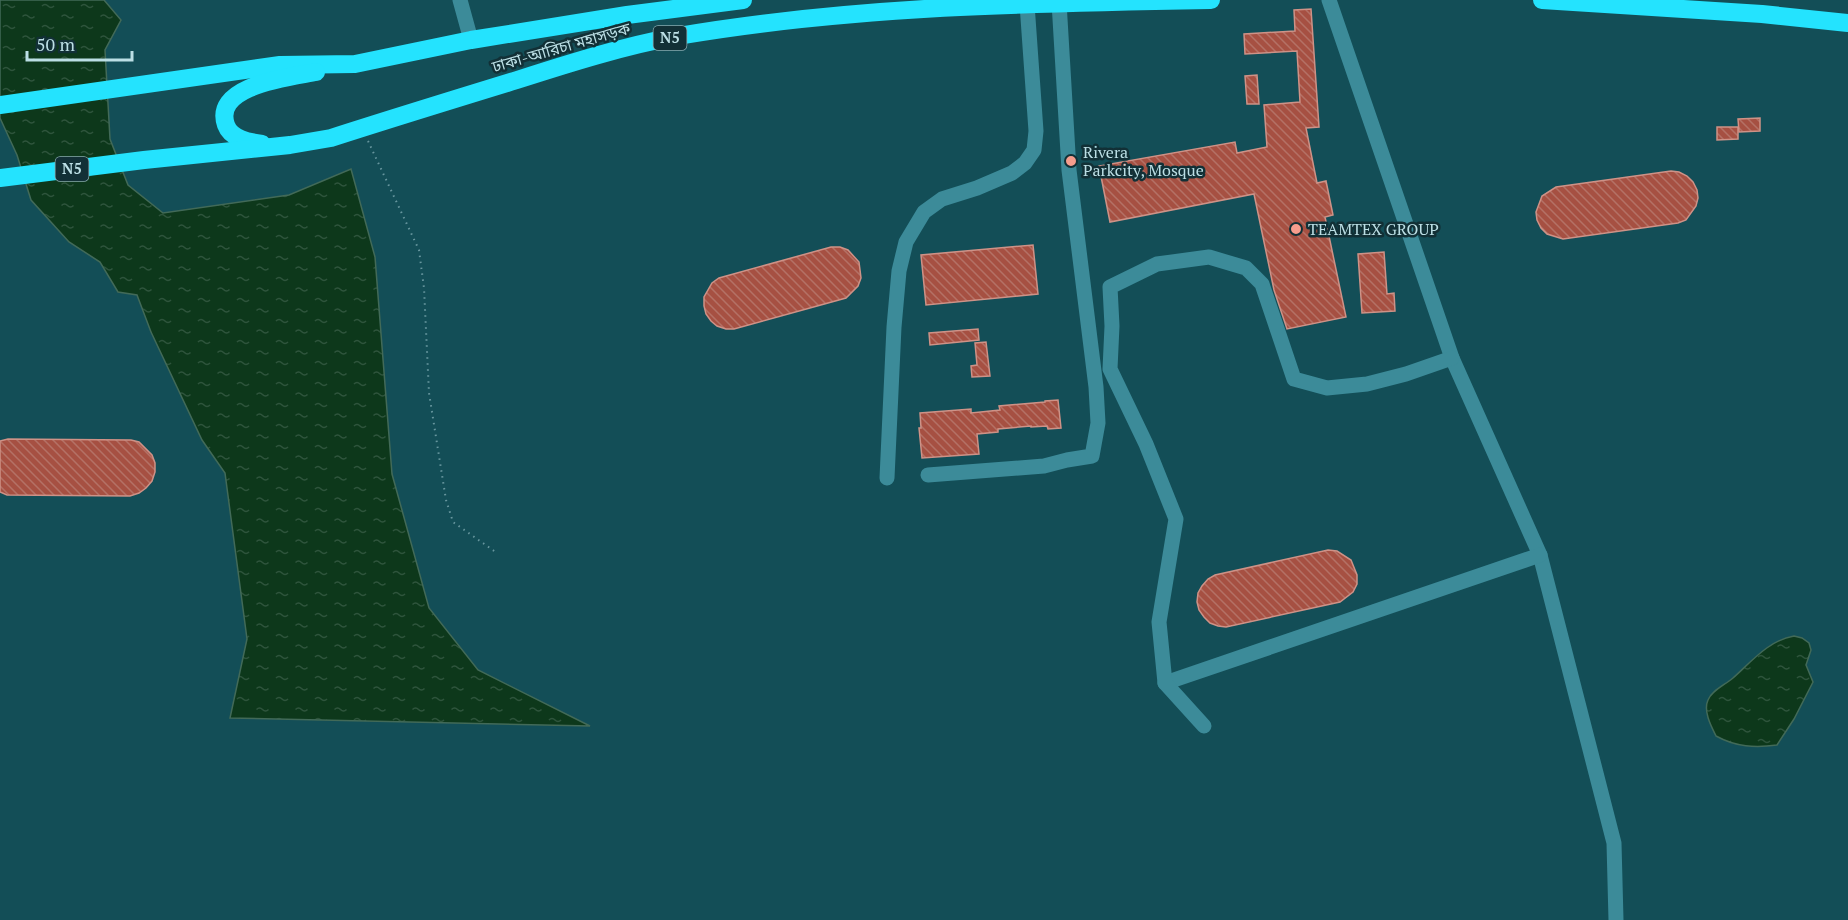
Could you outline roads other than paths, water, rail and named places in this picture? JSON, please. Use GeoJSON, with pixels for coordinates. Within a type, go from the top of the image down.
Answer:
{"type":"FeatureCollection","features":[{"type":"Feature","properties":{"kind":"highway","name":"ঢাকা-আরিচা মহাসড়ক"},"geometry":{"type":"LineString","coordinates":[[0,105],[280,65],[355,64],[471,40],[627,15],[743,0]]}},
{"type":"Feature","properties":{"kind":"highway","name":"ঢাকা-আরিচা মহাসড়ক"},"geometry":{"type":"LineString","coordinates":[[0,178],[144,160],[290,146],[331,138],[588,58],[676,36],[856,14],[1059,2],[1211,0]]}},
{"type":"Feature","properties":{"kind":"highway"},"geometry":{"type":"LineString","coordinates":[[1542,0],[1762,14],[1848,23]]}},
{"type":"Feature","properties":{"kind":"highway"},"geometry":{"type":"LineString","coordinates":[[290,146],[252,143],[231,135],[224,117],[230,101],[253,86],[355,64]]}},
{"type":"Feature","properties":{"kind":"street"},"geometry":{"type":"LineString","coordinates":[[460,0],[471,40]]}},
{"type":"Feature","properties":{"kind":"street"},"geometry":{"type":"LineString","coordinates":[[1329,0],[1452,358],[1540,555],[1614,843],[1616,920]]}},
{"type":"Feature","properties":{"kind":"street"},"geometry":{"type":"LineString","coordinates":[[928,475],[1044,466],[1092,456],[1098,423],[1069,170],[1059,2]]}},
{"type":"Feature","properties":{"kind":"street"},"geometry":{"type":"LineString","coordinates":[[887,478],[894,327],[899,271],[906,242],[924,212],[942,199],[978,188],[1012,173],[1025,163],[1034,150],[1036,131],[1027,4]]}},
{"type":"Feature","properties":{"kind":"street"},"geometry":{"type":"LineString","coordinates":[[1204,726],[1165,683],[1159,622],[1176,519],[1146,444],[1110,369],[1112,326],[1110,287],[1157,264],[1209,257],[1246,268],[1262,284],[1294,379],[1327,388],[1367,384],[1406,374],[1452,358]]}},
{"type":"Feature","properties":{"kind":"street"},"geometry":{"type":"LineString","coordinates":[[1165,683],[1540,555]]}},
{"type":"Feature","properties":{"kind":"water"},"geometry":{"type":"Polygon","coordinates":[[[0,0],[104,0],[121,20],[105,50],[110,139],[128,185],[163,213],[289,195],[351,169],[375,257],[392,474],[429,608],[478,670],[590,726],[230,718],[247,639],[225,473],[202,440],[151,332],[137,295],[118,292],[100,262],[69,242],[31,200],[17,155],[0,118],[0,0]]]}},
{"type":"Feature","properties":{"kind":"water"},"geometry":{"type":"Polygon","coordinates":[[[1794,636],[1809,643],[1811,650],[1806,665],[1813,682],[1794,719],[1777,745],[1746,746],[1716,736],[1707,714],[1710,696],[1768,647],[1794,636]]]}},
{"type":"Feature","properties":{"kind":"place","name":"Rivera Parkcity, Mosque"},"geometry":{"type":"Point","coordinates":[1071,161]}},
{"type":"Feature","properties":{"kind":"place","name":"TEAMTEX GROUP"},"geometry":{"type":"Point","coordinates":[1296,229]}}]}
